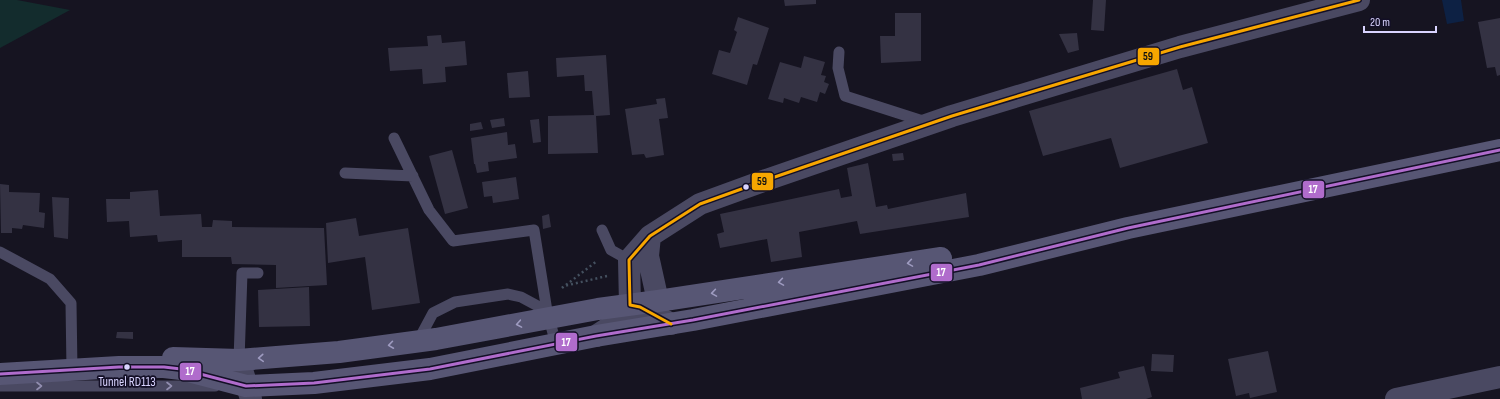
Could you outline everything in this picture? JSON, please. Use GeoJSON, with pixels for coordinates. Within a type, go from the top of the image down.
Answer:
{"type":"FeatureCollection","features":[{"type":"Feature","properties":{"kind":"main road"},"geometry":{"type":"LineString","coordinates":[[0,360],[72,365],[164,367],[181,369],[248,392],[430,369],[596,336],[671,324],[979,265],[1128,228],[1500,150]]}},
{"type":"Feature","properties":{"kind":"main road"},"geometry":{"type":"LineString","coordinates":[[0,374],[145,357],[239,360],[339,352],[418,341],[548,315],[643,304],[1128,228]]}},
{"type":"Feature","properties":{"kind":"main road"},"geometry":{"type":"LineString","coordinates":[[248,392],[279,374],[312,366],[339,352]]}},
{"type":"Feature","properties":{"kind":"street"},"geometry":{"type":"LineString","coordinates":[[671,324],[643,304],[634,250],[700,204],[930,124],[1180,47],[1359,0]]}},
{"type":"Feature","properties":{"kind":"street"},"geometry":{"type":"LineString","coordinates":[[596,336],[643,304]]}},
{"type":"Feature","properties":{"kind":"street"},"geometry":{"type":"LineString","coordinates":[[239,360],[248,392]]}},
{"type":"Feature","properties":{"kind":"street"},"geometry":{"type":"LineString","coordinates":[[1396,399],[1500,377]]}},
{"type":"Feature","properties":{"kind":"lane"},"geometry":{"type":"LineString","coordinates":[[839,52],[838,68],[845,96],[930,124]]}},
{"type":"Feature","properties":{"kind":"lane"},"geometry":{"type":"LineString","coordinates":[[394,138],[429,210],[453,241],[534,230],[548,315],[556,344]]}},
{"type":"Feature","properties":{"kind":"lane"},"geometry":{"type":"LineString","coordinates":[[345,172],[413,176]]}},
{"type":"Feature","properties":{"kind":"lane"},"geometry":{"type":"LineString","coordinates":[[602,230],[634,250]]}},
{"type":"Feature","properties":{"kind":"lane"},"geometry":{"type":"LineString","coordinates":[[0,252],[50,279],[71,303],[72,365]]}},
{"type":"Feature","properties":{"kind":"lane"},"geometry":{"type":"LineString","coordinates":[[239,360],[242,273],[258,273]]}},
{"type":"Feature","properties":{"kind":"lane"},"geometry":{"type":"LineString","coordinates":[[418,341],[433,313],[455,302],[508,294],[521,297],[548,315]]}},
{"type":"Feature","properties":{"kind":"lane"},"geometry":{"type":"LineString","coordinates":[[0,386],[248,392]]}},
{"type":"Feature","properties":{"kind":"path"},"geometry":{"type":"LineString","coordinates":[[548,315],[564,286],[634,250]]}},
{"type":"Feature","properties":{"kind":"path"},"geometry":{"type":"LineString","coordinates":[[564,286],[608,276]]}},
{"type":"Feature","properties":{"kind":"green space"},"geometry":{"type":"Polygon","coordinates":[[[0,0],[17,0],[70,10],[0,48],[0,0]]]}},
{"type":"Feature","properties":{"kind":"water"},"geometry":{"type":"Polygon","coordinates":[[[1442,0],[1461,0],[1464,21],[1447,24],[1442,0]]]}},
{"type":"Feature","properties":{"kind":"building"},"geometry":{"type":"Polygon","coordinates":[[[784,0],[816,0],[816,4],[785,6],[784,0]]]}},
{"type":"Feature","properties":{"kind":"building"},"geometry":{"type":"Polygon","coordinates":[[[1093,0],[1106,0],[1104,31],[1091,30],[1093,0]]]}},
{"type":"Feature","properties":{"kind":"building"},"geometry":{"type":"Polygon","coordinates":[[[895,13],[921,13],[921,61],[881,63],[880,36],[895,36],[895,13]]]}},
{"type":"Feature","properties":{"kind":"building"},"geometry":{"type":"Polygon","coordinates":[[[738,17],[769,28],[757,65],[753,64],[747,85],[712,74],[719,50],[730,53],[737,32],[734,30],[738,17]]]}},
{"type":"Feature","properties":{"kind":"building"},"geometry":{"type":"Polygon","coordinates":[[[1500,18],[1500,75],[1497,76],[1495,67],[1487,68],[1478,22],[1500,18]]]}},
{"type":"Feature","properties":{"kind":"building"},"geometry":{"type":"Polygon","coordinates":[[[1077,33],[1079,50],[1068,53],[1059,34],[1077,33]]]}},
{"type":"Feature","properties":{"kind":"building"},"geometry":{"type":"Polygon","coordinates":[[[441,35],[442,43],[465,41],[467,65],[445,67],[446,82],[423,84],[422,69],[390,71],[388,48],[428,46],[427,36],[441,35]]]}},
{"type":"Feature","properties":{"kind":"building"},"geometry":{"type":"Polygon","coordinates":[[[606,55],[610,115],[596,116],[598,153],[548,154],[548,116],[594,115],[592,91],[585,91],[584,75],[557,77],[556,58],[606,55]]]}},
{"type":"Feature","properties":{"kind":"building"},"geometry":{"type":"Polygon","coordinates":[[[804,56],[825,62],[821,75],[826,76],[824,82],[829,84],[825,94],[820,92],[817,102],[801,97],[799,103],[784,98],[783,103],[768,99],[780,62],[801,68],[804,56]]]}},
{"type":"Feature","properties":{"kind":"building"},"geometry":{"type":"Polygon","coordinates":[[[1177,69],[1183,90],[1192,87],[1208,143],[1120,168],[1111,138],[1043,156],[1029,111],[1177,69]]]}},
{"type":"Feature","properties":{"kind":"building"},"geometry":{"type":"Polygon","coordinates":[[[528,71],[530,97],[509,98],[507,73],[528,71]]]}},
{"type":"Feature","properties":{"kind":"building"},"geometry":{"type":"Polygon","coordinates":[[[665,98],[668,118],[659,119],[664,155],[646,158],[644,154],[632,155],[625,109],[657,104],[656,99],[665,98]]]}},
{"type":"Feature","properties":{"kind":"building"},"geometry":{"type":"Polygon","coordinates":[[[504,118],[505,126],[492,128],[490,120],[504,118]]]}},
{"type":"Feature","properties":{"kind":"building"},"geometry":{"type":"Polygon","coordinates":[[[539,119],[541,142],[533,143],[530,120],[539,119]]]}},
{"type":"Feature","properties":{"kind":"building"},"geometry":{"type":"Polygon","coordinates":[[[481,122],[483,129],[470,131],[470,124],[481,122]]]}},
{"type":"Feature","properties":{"kind":"building"},"geometry":{"type":"Polygon","coordinates":[[[507,132],[508,145],[515,144],[517,158],[488,162],[489,171],[477,173],[474,164],[471,138],[507,132]]]}},
{"type":"Feature","properties":{"kind":"building"},"geometry":{"type":"Polygon","coordinates":[[[452,150],[468,208],[445,214],[429,156],[452,150]]]}},
{"type":"Feature","properties":{"kind":"building"},"geometry":{"type":"Polygon","coordinates":[[[903,153],[904,160],[893,161],[892,154],[903,153]]]}},
{"type":"Feature","properties":{"kind":"building"},"geometry":{"type":"Polygon","coordinates":[[[868,163],[876,207],[887,205],[888,209],[966,193],[969,217],[860,234],[857,221],[799,232],[802,257],[771,262],[767,239],[720,248],[717,234],[724,232],[720,214],[839,189],[841,198],[852,196],[847,168],[868,163]]]}},
{"type":"Feature","properties":{"kind":"building"},"geometry":{"type":"Polygon","coordinates":[[[516,177],[519,199],[493,203],[492,196],[484,197],[482,182],[516,177]]]}},
{"type":"Feature","properties":{"kind":"building"},"geometry":{"type":"Polygon","coordinates":[[[0,184],[9,185],[9,192],[40,193],[39,212],[45,213],[44,228],[23,225],[22,229],[12,228],[12,233],[1,233],[0,184]]]}},
{"type":"Feature","properties":{"kind":"building"},"geometry":{"type":"Polygon","coordinates":[[[158,190],[160,216],[201,214],[202,227],[212,227],[213,220],[232,221],[232,227],[324,228],[327,285],[276,288],[276,265],[232,264],[231,257],[182,257],[182,240],[158,242],[157,235],[130,237],[129,221],[107,222],[106,199],[130,199],[130,192],[158,190]]]}},
{"type":"Feature","properties":{"kind":"building"},"geometry":{"type":"Polygon","coordinates":[[[52,197],[69,198],[68,239],[54,237],[52,197]]]}},
{"type":"Feature","properties":{"kind":"building"},"geometry":{"type":"Polygon","coordinates":[[[549,214],[551,227],[543,229],[542,216],[549,214]]]}},
{"type":"Feature","properties":{"kind":"building"},"geometry":{"type":"Polygon","coordinates":[[[356,218],[359,236],[408,228],[420,303],[372,310],[365,257],[328,263],[326,223],[356,218]]]}},
{"type":"Feature","properties":{"kind":"building"},"geometry":{"type":"Polygon","coordinates":[[[309,287],[310,326],[259,327],[258,290],[309,287]]]}},
{"type":"Feature","properties":{"kind":"building","name":"Tunnel RD113"},"geometry":{"type":"Polygon","coordinates":[[[117,332],[133,332],[133,339],[116,338],[117,332]]]}},
{"type":"Feature","properties":{"kind":"building"},"geometry":{"type":"Polygon","coordinates":[[[1268,351],[1277,392],[1250,398],[1249,393],[1236,396],[1228,359],[1268,351]]]}},
{"type":"Feature","properties":{"kind":"building"},"geometry":{"type":"Polygon","coordinates":[[[1152,354],[1174,355],[1173,372],[1151,371],[1152,354]]]}},
{"type":"Feature","properties":{"kind":"building"},"geometry":{"type":"Polygon","coordinates":[[[1144,366],[1152,397],[1146,399],[1082,399],[1080,388],[1120,378],[1118,372],[1144,366]]]}},
{"type":"Feature","properties":{"kind":"transit line","name":"59"},"geometry":{"type":"LineString","coordinates":[[671,324],[640,307],[630,305],[629,260],[650,236],[700,204],[952,116],[1180,47],[1359,0]]}},
{"type":"Feature","properties":{"kind":"transit line","name":"17"},"geometry":{"type":"LineString","coordinates":[[0,374],[119,367],[164,367],[181,369],[246,386],[314,383],[430,369],[596,336],[693,320],[979,265],[1128,228],[1500,150]]}},
{"type":"Feature","properties":{"kind":"place","name":"Tunnel RD113"},"geometry":{"type":"Point","coordinates":[127,367]}}]}
